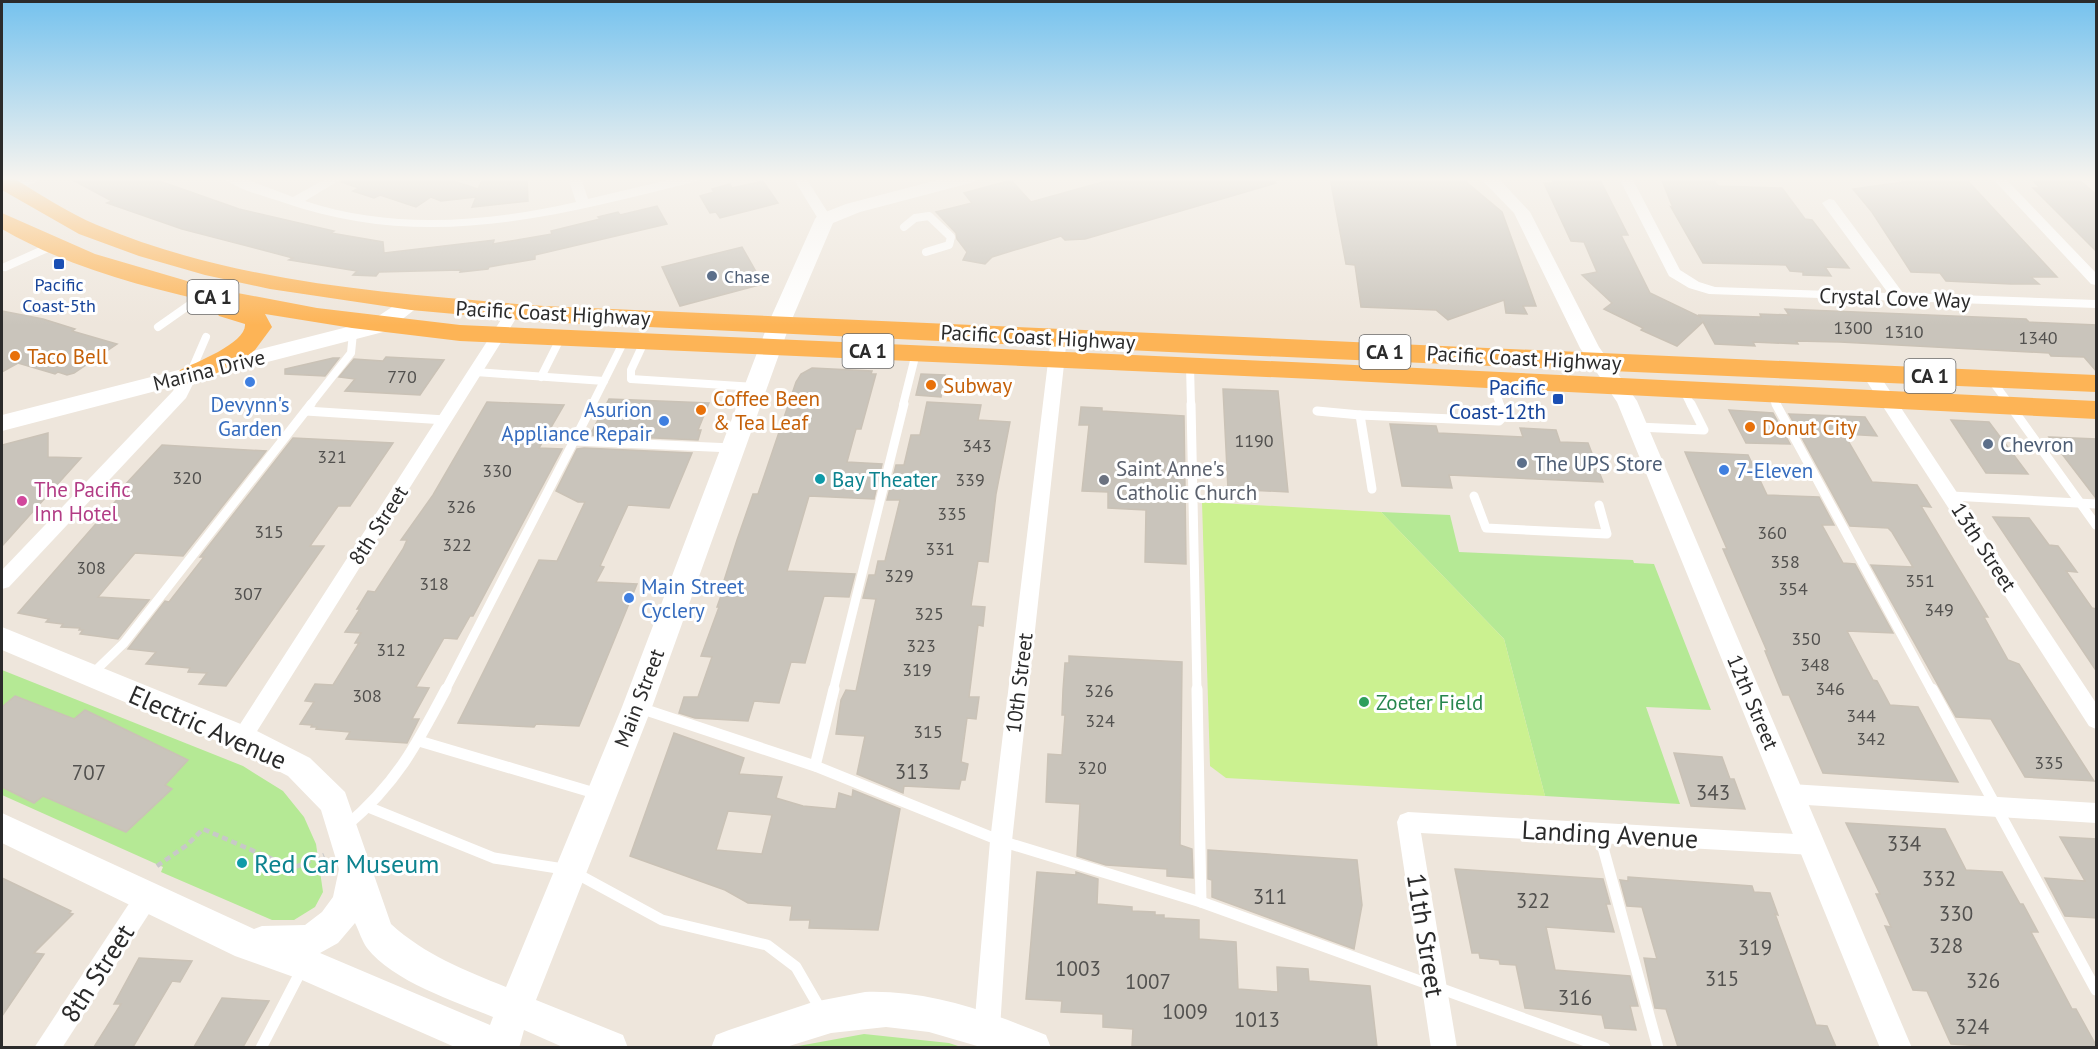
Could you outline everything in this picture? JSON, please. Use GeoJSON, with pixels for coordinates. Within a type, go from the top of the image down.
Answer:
{"type":"FeatureCollection","features":[{"type":"Feature","properties":{"kind":"highway"},"geometry":{"type":"LineString","coordinates":[[16,227],[54,246],[142,278],[150,291],[199,298],[256,319],[259,327],[248,342],[234,353],[189,375]]}},
{"type":"Feature","properties":{"kind":"highway","name":"Pacific Coast Highway"},"geometry":{"type":"LineString","coordinates":[[83,227],[147,251],[213,270],[270,282],[411,303],[775,335],[1057,349],[1190,366],[2097,410]]}},
{"type":"Feature","properties":{"kind":"highway"},"geometry":{"type":"LineString","coordinates":[[54,246],[87,229]]}},
{"type":"Feature","properties":{"kind":"highway","name":"Pacific Coast Highway"},"geometry":{"type":"LineString","coordinates":[[199,298],[379,326],[500,335],[635,340],[775,335],[916,353],[1169,344],[2097,384]]}},
{"type":"Feature","properties":{"kind":"main road","name":"Main Street"},"geometry":{"type":"LineString","coordinates":[[500,1047],[637,707],[775,335],[822,227]]}},
{"type":"Feature","properties":{"kind":"main road","name":"Marina Drive"},"geometry":{"type":"LineString","coordinates":[[2,423],[379,326],[411,303]]}},
{"type":"Feature","properties":{"kind":"main road","name":"Electric Avenue"},"geometry":{"type":"LineString","coordinates":[[2,639],[242,738],[299,767],[334,802],[371,920],[380,936],[393,949],[427,972],[610,1047]]}},
{"type":"Feature","properties":{"kind":"main road"},"geometry":{"type":"LineString","coordinates":[[2,828],[247,944],[305,964],[500,1047]]}},
{"type":"Feature","properties":{"kind":"main road"},"geometry":{"type":"LineString","coordinates":[[247,944],[304,942],[321,934],[335,923],[347,906],[354,888],[354,870]]}},
{"type":"Feature","properties":{"kind":"main road"},"geometry":{"type":"LineString","coordinates":[[744,1045],[806,1022],[865,1010],[911,1011],[987,1029],[1033,1047]]}},
{"type":"Feature","properties":{"kind":"street","name":"12th Street"},"geometry":{"type":"LineString","coordinates":[[1529,227],[1590,348],[1627,401],[1896,1047]]}},
{"type":"Feature","properties":{"kind":"street","name":"Crystal Cove Way"},"geometry":{"type":"LineString","coordinates":[[1650,227],[1674,273],[1694,285],[1714,291],[2097,304]]}},
{"type":"Feature","properties":{"kind":"street"},"geometry":{"type":"LineString","coordinates":[[1847,227],[1899,298]]}},
{"type":"Feature","properties":{"kind":"street"},"geometry":{"type":"LineString","coordinates":[[2045,227],[2097,281]]}},
{"type":"Feature","properties":{"kind":"street","name":"8th Street"},"geometry":{"type":"LineString","coordinates":[[242,738],[513,312]]}},
{"type":"Feature","properties":{"kind":"street","name":"10th Street"},"geometry":{"type":"LineString","coordinates":[[987,1029],[1001,841],[1057,349]]}},
{"type":"Feature","properties":{"kind":"street","name":"13th Street"},"geometry":{"type":"LineString","coordinates":[[1870,374],[1889,399],[2097,720]]}},
{"type":"Feature","properties":{"kind":"street"},"geometry":{"type":"LineString","coordinates":[[2,582],[180,394],[189,375]]}},
{"type":"Feature","properties":{"kind":"street"},"geometry":{"type":"LineString","coordinates":[[1791,794],[2097,813]]}},
{"type":"Feature","properties":{"kind":"street","name":"Landing Avenue"},"geometry":{"type":"LineString","coordinates":[[1408,822],[1812,845]]}},
{"type":"Feature","properties":{"kind":"street","name":"11th Street"},"geometry":{"type":"LineString","coordinates":[[1408,822],[1444,1047]]}},
{"type":"Feature","properties":{"kind":"street","name":"8th Street"},"geometry":{"type":"LineString","coordinates":[[47,1047],[146,898]]}},
{"type":"Feature","properties":{"kind":"lane"},"geometry":{"type":"LineString","coordinates":[[926,252],[949,245],[951,237],[940,227]]}},
{"type":"Feature","properties":{"kind":"lane"},"geometry":{"type":"LineString","coordinates":[[5,267],[54,246]]}},
{"type":"Feature","properties":{"kind":"lane"},"geometry":{"type":"LineString","coordinates":[[158,327],[199,298]]}},
{"type":"Feature","properties":{"kind":"lane"},"geometry":{"type":"LineString","coordinates":[[90,675],[124,643],[146,616],[351,353],[353,333]]}},
{"type":"Feature","properties":{"kind":"lane"},"geometry":{"type":"LineString","coordinates":[[189,375],[206,337]]}},
{"type":"Feature","properties":{"kind":"lane"},"geometry":{"type":"LineString","coordinates":[[541,376],[561,337]]}},
{"type":"Feature","properties":{"kind":"lane"},"geometry":{"type":"LineString","coordinates":[[343,828],[368,807],[401,773],[575,441],[604,381],[635,340]]}},
{"type":"Feature","properties":{"kind":"lane"},"geometry":{"type":"LineString","coordinates":[[635,340],[631,379],[757,387]]}},
{"type":"Feature","properties":{"kind":"lane"},"geometry":{"type":"LineString","coordinates":[[816,766],[916,353]]}},
{"type":"Feature","properties":{"kind":"lane"},"geometry":{"type":"LineString","coordinates":[[1190,366],[1200,902]]}},
{"type":"Feature","properties":{"kind":"lane"},"geometry":{"type":"LineString","coordinates":[[476,372],[604,381]]}},
{"type":"Feature","properties":{"kind":"lane"},"geometry":{"type":"LineString","coordinates":[[1990,378],[2007,405],[2097,525]]}},
{"type":"Feature","properties":{"kind":"lane"},"geometry":{"type":"LineString","coordinates":[[1317,411],[1498,421],[1503,417],[1491,380]]}},
{"type":"Feature","properties":{"kind":"lane"},"geometry":{"type":"LineString","coordinates":[[1638,427],[1704,430],[1684,391]]}},
{"type":"Feature","properties":{"kind":"lane"},"geometry":{"type":"LineString","coordinates":[[1771,395],[2097,990]]}},
{"type":"Feature","properties":{"kind":"lane"},"geometry":{"type":"LineString","coordinates":[[306,411],[446,420]]}},
{"type":"Feature","properties":{"kind":"lane"},"geometry":{"type":"LineString","coordinates":[[1360,414],[1372,489]]}},
{"type":"Feature","properties":{"kind":"lane"},"geometry":{"type":"LineString","coordinates":[[575,441],[735,448]]}},
{"type":"Feature","properties":{"kind":"lane"},"geometry":{"type":"LineString","coordinates":[[1474,496],[1486,528],[1607,534],[1599,505]]}},
{"type":"Feature","properties":{"kind":"lane"},"geometry":{"type":"LineString","coordinates":[[1952,496],[2097,504]]}},
{"type":"Feature","properties":{"kind":"lane"},"geometry":{"type":"LineString","coordinates":[[637,707],[816,766],[1001,841],[1200,902],[1605,1047]]}},
{"type":"Feature","properties":{"kind":"lane"},"geometry":{"type":"LineString","coordinates":[[419,741],[601,794]]}},
{"type":"Feature","properties":{"kind":"lane"},"geometry":{"type":"LineString","coordinates":[[368,807],[494,858],[570,870],[662,920],[767,945],[796,967],[826,1018]]}},
{"type":"Feature","properties":{"kind":"lane"},"geometry":{"type":"LineString","coordinates":[[1599,833],[1658,1047]]}},
{"type":"Feature","properties":{"kind":"lane"},"geometry":{"type":"LineString","coordinates":[[261,1047],[305,964]]}},
{"type":"Feature","properties":{"kind":"path"},"geometry":{"type":"LineString","coordinates":[[157,866],[187,845],[203,830],[293,868],[324,855]]}},
{"type":"Feature","properties":{"kind":"green space","name":"Zoeter Field"},"geometry":{"type":"Polygon","coordinates":[[[1202,502],[1381,512],[1504,639],[1545,796],[1226,778],[1210,766],[1202,502]]]}},
{"type":"Feature","properties":{"kind":"green space"},"geometry":{"type":"Polygon","coordinates":[[[1381,512],[1450,515],[1459,552],[1633,560],[1634,563],[1654,564],[1711,710],[1646,707],[1680,804],[1545,796],[1504,639],[1381,512]]]}},
{"type":"Feature","properties":{"kind":"green space"},"geometry":{"type":"Polygon","coordinates":[[[2,670],[243,766],[283,791],[304,817],[316,844],[323,892],[315,907],[294,920],[272,920],[161,872],[163,867],[2,795],[2,670]]]}},
{"type":"Feature","properties":{"kind":"green space"},"geometry":{"type":"Polygon","coordinates":[[[864,1034],[949,1043],[961,1047],[793,1047],[864,1034]]]}},
{"type":"Feature","properties":{"kind":"building"},"geometry":{"type":"Polygon","coordinates":[[[176,227],[317,227],[334,231],[331,233],[383,242],[384,253],[494,240],[493,244],[552,234],[551,231],[568,227],[654,227],[535,255],[535,259],[488,269],[460,272],[461,270],[379,272],[376,276],[353,275],[357,271],[289,260],[293,258],[176,227]]]}},
{"type":"Feature","properties":{"kind":"building"},"geometry":{"type":"Polygon","coordinates":[[[950,227],[1126,227],[1085,239],[1065,240],[1061,236],[992,257],[985,264],[963,260],[967,252],[957,239],[956,233],[950,227]]]}},
{"type":"Feature","properties":{"kind":"building"},"geometry":{"type":"Polygon","coordinates":[[[1339,227],[1507,227],[1536,306],[1523,306],[1527,314],[1506,313],[1504,300],[1448,320],[1436,310],[1361,307],[1355,265],[1346,264],[1339,227]]]}},
{"type":"Feature","properties":{"kind":"building"},"geometry":{"type":"Polygon","coordinates":[[[1564,227],[1624,227],[1628,235],[1621,235],[1650,293],[1700,317],[1699,315],[1761,317],[1760,314],[1789,315],[1785,309],[2026,319],[2029,322],[2097,325],[2097,372],[2084,357],[2051,356],[2049,353],[1840,342],[1796,341],[1798,344],[1753,342],[1755,346],[1715,344],[1703,322],[1677,346],[1641,330],[1643,328],[1604,309],[1612,303],[1582,275],[1597,272],[1584,242],[1571,241],[1564,227]]]}},
{"type":"Feature","properties":{"kind":"building"},"geometry":{"type":"Polygon","coordinates":[[[1682,227],[1817,227],[1849,268],[1825,267],[1831,276],[1803,275],[1803,272],[1790,271],[1786,265],[1703,263],[1682,227]]]}},
{"type":"Feature","properties":{"kind":"building"},"geometry":{"type":"Polygon","coordinates":[[[1882,227],[2011,227],[2057,277],[2031,277],[2039,284],[2011,284],[1946,281],[1940,273],[1911,272],[1882,227]]]}},
{"type":"Feature","properties":{"kind":"building"},"geometry":{"type":"Polygon","coordinates":[[[2072,227],[2097,227],[2097,252],[2072,227]]]}},
{"type":"Feature","properties":{"kind":"building","name":"Chase"},"geometry":{"type":"Polygon","coordinates":[[[742,247],[763,284],[680,306],[662,267],[742,247]]]}},
{"type":"Feature","properties":{"kind":"building"},"geometry":{"type":"Polygon","coordinates":[[[2,311],[43,319],[75,329],[72,331],[117,344],[74,373],[67,375],[58,372],[55,374],[18,363],[2,372],[2,311]]]}},
{"type":"Feature","properties":{"kind":"building"},"geometry":{"type":"Polygon","coordinates":[[[386,357],[444,360],[420,395],[345,391],[355,379],[339,377],[354,359],[383,361],[386,357]]]}},
{"type":"Feature","properties":{"kind":"building"},"geometry":{"type":"Polygon","coordinates":[[[339,358],[325,376],[285,374],[285,369],[339,358]]]}},
{"type":"Feature","properties":{"kind":"building"},"geometry":{"type":"Polygon","coordinates":[[[812,368],[872,371],[871,374],[876,374],[861,429],[856,429],[847,462],[882,464],[874,499],[809,496],[787,571],[855,574],[849,597],[824,596],[805,663],[791,662],[779,703],[754,701],[748,721],[695,718],[679,713],[684,697],[698,697],[712,657],[701,656],[719,607],[717,607],[723,590],[721,590],[737,540],[753,494],[758,494],[796,382],[801,374],[812,368]]]}},
{"type":"Feature","properties":{"kind":"building","name":"Subway"},"geometry":{"type":"Polygon","coordinates":[[[921,374],[945,375],[941,397],[916,395],[921,374]]]}},
{"type":"Feature","properties":{"kind":"building"},"geometry":{"type":"Polygon","coordinates":[[[1223,389],[1278,391],[1288,492],[1228,489],[1223,389]]]}},
{"type":"Feature","properties":{"kind":"building"},"geometry":{"type":"Polygon","coordinates":[[[609,399],[709,403],[698,430],[701,430],[698,440],[590,435],[609,399]]]}},
{"type":"Feature","properties":{"kind":"building"},"geometry":{"type":"Polygon","coordinates":[[[487,402],[564,405],[539,448],[562,449],[473,616],[470,616],[457,639],[444,638],[416,687],[429,688],[412,719],[419,719],[407,743],[346,739],[350,732],[316,729],[317,727],[311,727],[312,725],[300,724],[314,702],[305,701],[315,684],[333,685],[359,643],[355,643],[361,633],[345,632],[360,609],[357,609],[368,591],[375,592],[403,549],[407,540],[401,540],[433,495],[487,402]]]}},
{"type":"Feature","properties":{"kind":"building"},"geometry":{"type":"Polygon","coordinates":[[[927,402],[981,405],[978,420],[1010,422],[996,494],[988,562],[978,561],[971,606],[985,607],[983,626],[978,625],[969,697],[979,697],[976,719],[967,718],[961,762],[968,764],[965,780],[961,780],[959,789],[904,786],[903,793],[857,774],[865,736],[836,734],[841,700],[846,690],[856,691],[876,599],[863,598],[869,575],[875,575],[878,561],[885,561],[900,500],[887,500],[896,465],[904,465],[911,435],[920,435],[927,402]]]}},
{"type":"Feature","properties":{"kind":"building"},"geometry":{"type":"Polygon","coordinates":[[[1081,407],[1102,408],[1102,411],[1184,416],[1186,564],[1145,562],[1146,510],[1108,508],[1108,492],[1082,491],[1089,425],[1079,425],[1081,407]]]}},
{"type":"Feature","properties":{"kind":"building"},"geometry":{"type":"Polygon","coordinates":[[[1729,410],[1773,413],[1790,444],[1746,443],[1729,410]]]}},
{"type":"Feature","properties":{"kind":"building"},"geometry":{"type":"Polygon","coordinates":[[[1789,414],[1865,417],[1877,436],[1844,434],[1872,482],[1917,485],[1931,507],[1921,506],[1988,617],[1984,617],[2008,660],[2019,664],[2094,781],[2025,777],[1991,719],[1956,717],[1871,565],[1913,567],[1888,528],[1850,526],[1789,414]]]}},
{"type":"Feature","properties":{"kind":"building"},"geometry":{"type":"Polygon","coordinates":[[[1951,420],[1989,422],[2028,474],[1986,473],[1951,420]]]}},
{"type":"Feature","properties":{"kind":"building"},"geometry":{"type":"Polygon","coordinates":[[[1390,424],[1436,426],[1438,433],[1523,437],[1520,428],[1556,430],[1560,442],[1588,443],[1603,482],[1449,475],[1452,488],[1402,486],[1390,424]]]}},
{"type":"Feature","properties":{"kind":"building","name":"The Pacific Inn Hotel"},"geometry":{"type":"Polygon","coordinates":[[[48,433],[48,457],[81,458],[2,546],[2,445],[48,433]]]}},
{"type":"Feature","properties":{"kind":"building"},"geometry":{"type":"Polygon","coordinates":[[[2049,437],[2097,439],[2097,497],[2095,497],[2049,437]]]}},
{"type":"Feature","properties":{"kind":"building"},"geometry":{"type":"Polygon","coordinates":[[[293,438],[393,443],[350,506],[338,506],[310,546],[324,546],[226,686],[199,684],[207,673],[188,672],[190,668],[146,664],[156,652],[128,649],[165,601],[169,602],[204,557],[200,557],[293,438]]]}},
{"type":"Feature","properties":{"kind":"building"},"geometry":{"type":"Polygon","coordinates":[[[162,445],[266,451],[183,556],[135,553],[98,597],[149,600],[118,639],[80,634],[83,630],[79,630],[80,628],[61,627],[63,624],[46,622],[49,619],[18,613],[128,487],[123,487],[162,445]]]}},
{"type":"Feature","properties":{"kind":"building"},"geometry":{"type":"Polygon","coordinates":[[[577,449],[692,453],[669,508],[628,505],[600,566],[604,567],[596,582],[637,584],[579,726],[536,724],[534,727],[458,723],[539,560],[557,561],[585,502],[578,502],[556,491],[577,449]]]}},
{"type":"Feature","properties":{"kind":"building"},"geometry":{"type":"Polygon","coordinates":[[[1685,452],[1748,455],[1767,495],[1819,497],[1834,525],[1822,525],[1843,563],[1855,564],[1893,633],[1847,631],[1873,680],[1877,681],[1890,705],[1918,707],[1958,782],[1823,773],[1789,695],[1783,695],[1765,651],[1767,651],[1723,549],[1727,549],[1685,452]]]}},
{"type":"Feature","properties":{"kind":"building"},"geometry":{"type":"Polygon","coordinates":[[[1993,517],[2029,518],[2049,545],[2058,546],[2077,572],[2066,571],[2092,608],[2097,609],[2097,672],[1993,517]]]}},
{"type":"Feature","properties":{"kind":"building"},"geometry":{"type":"Polygon","coordinates":[[[1069,656],[1182,662],[1180,845],[1192,849],[1193,878],[1167,876],[1167,869],[1106,865],[1077,856],[1080,804],[1046,802],[1048,754],[1062,755],[1065,715],[1062,715],[1063,690],[1065,663],[1069,663],[1069,656]]]}},
{"type":"Feature","properties":{"kind":"building"},"geometry":{"type":"Polygon","coordinates":[[[15,696],[74,719],[85,710],[188,760],[165,785],[172,789],[126,832],[43,796],[34,803],[2,787],[2,707],[15,696]]]}},
{"type":"Feature","properties":{"kind":"building"},"geometry":{"type":"Polygon","coordinates":[[[674,733],[744,758],[739,774],[782,777],[776,798],[803,806],[836,809],[839,793],[852,797],[853,790],[900,809],[878,930],[809,928],[810,920],[790,920],[792,906],[748,903],[725,890],[630,856],[674,733]],[[728,811],[716,850],[762,854],[772,815],[728,811]]]}},
{"type":"Feature","properties":{"kind":"building"},"geometry":{"type":"Polygon","coordinates":[[[1674,753],[1722,757],[1730,779],[1734,779],[1745,809],[1691,806],[1674,753]]]}},
{"type":"Feature","properties":{"kind":"building"},"geometry":{"type":"Polygon","coordinates":[[[1846,823],[1945,829],[1966,870],[2002,872],[2038,932],[2031,932],[2072,1009],[2076,1009],[2097,1047],[1998,1047],[1951,1044],[1927,991],[1913,990],[1885,926],[1891,927],[1876,894],[1880,894],[1846,823]]]}},
{"type":"Feature","properties":{"kind":"building"},"geometry":{"type":"Polygon","coordinates":[[[2060,837],[2097,839],[2097,918],[2065,916],[2045,878],[2085,881],[2060,837]]]}},
{"type":"Feature","properties":{"kind":"building"},"geometry":{"type":"Polygon","coordinates":[[[1208,850],[1357,860],[1362,905],[1354,949],[1212,897],[1212,880],[1208,879],[1208,850]]]}},
{"type":"Feature","properties":{"kind":"building"},"geometry":{"type":"Polygon","coordinates":[[[1455,869],[1603,879],[1610,904],[1606,904],[1614,932],[1546,927],[1555,970],[1630,976],[1638,1006],[1630,1006],[1636,1030],[1605,1028],[1602,1015],[1525,1008],[1516,965],[1500,964],[1499,960],[1480,958],[1479,953],[1472,953],[1455,869]]]}},
{"type":"Feature","properties":{"kind":"building"},"geometry":{"type":"Polygon","coordinates":[[[1037,872],[1076,875],[1076,872],[1098,879],[1097,904],[1132,907],[1132,911],[1155,912],[1155,915],[1164,915],[1164,918],[1199,920],[1199,939],[1236,942],[1238,989],[1278,992],[1277,967],[1308,969],[1309,981],[1370,986],[1377,1047],[1132,1046],[1133,1029],[1103,1027],[1103,1014],[1061,1012],[1062,1001],[1026,999],[1037,872]]]}},
{"type":"Feature","properties":{"kind":"building"},"geometry":{"type":"Polygon","coordinates":[[[1628,877],[1752,886],[1754,892],[1770,893],[1778,915],[1775,914],[1816,1025],[1827,1026],[1836,1047],[1678,1047],[1666,1009],[1655,1008],[1644,958],[1657,959],[1642,907],[1627,906],[1620,880],[1628,881],[1628,877]]]}},
{"type":"Feature","properties":{"kind":"building"},"geometry":{"type":"Polygon","coordinates":[[[2,878],[73,914],[34,953],[44,954],[2,1016],[2,878]]]}},
{"type":"Feature","properties":{"kind":"building"},"geometry":{"type":"Polygon","coordinates":[[[139,958],[192,961],[180,982],[172,981],[133,1047],[94,1047],[121,1004],[114,1004],[139,958]]]}},
{"type":"Feature","properties":{"kind":"building"},"geometry":{"type":"Polygon","coordinates":[[[222,998],[269,1001],[243,1047],[194,1047],[222,998]]]}},
{"type":"Feature","properties":{"kind":"place","name":"Pacific Coast-5th"},"geometry":{"type":"Point","coordinates":[59,264]}},
{"type":"Feature","properties":{"kind":"place","name":"Chase"},"geometry":{"type":"Point","coordinates":[712,276]}},
{"type":"Feature","properties":{"kind":"place","name":"Taco Bell"},"geometry":{"type":"Point","coordinates":[15,356]}},
{"type":"Feature","properties":{"kind":"place","name":"Devynn's Garden"},"geometry":{"type":"Point","coordinates":[250,382]}},
{"type":"Feature","properties":{"kind":"place","name":"Subway"},"geometry":{"type":"Point","coordinates":[931,385]}},
{"type":"Feature","properties":{"kind":"place","name":"Pacific Coast-12th"},"geometry":{"type":"Point","coordinates":[1558,399]}},
{"type":"Feature","properties":{"kind":"place","name":"Coffee Been & Tea Leaf"},"geometry":{"type":"Point","coordinates":[701,410]}},
{"type":"Feature","properties":{"kind":"place","name":"Asurion Appliance Repair"},"geometry":{"type":"Point","coordinates":[664,421]}},
{"type":"Feature","properties":{"kind":"place","name":"Donut City"},"geometry":{"type":"Point","coordinates":[1750,427]}},
{"type":"Feature","properties":{"kind":"place","name":"Chevron"},"geometry":{"type":"Point","coordinates":[1988,444]}},
{"type":"Feature","properties":{"kind":"place","name":"The UPS Store"},"geometry":{"type":"Point","coordinates":[1522,463]}},
{"type":"Feature","properties":{"kind":"place","name":"7-Eleven"},"geometry":{"type":"Point","coordinates":[1724,470]}},
{"type":"Feature","properties":{"kind":"place","name":"Bay Theater"},"geometry":{"type":"Point","coordinates":[820,479]}},
{"type":"Feature","properties":{"kind":"place","name":"Saint Anne's Catholic Church"},"geometry":{"type":"Point","coordinates":[1104,480]}},
{"type":"Feature","properties":{"kind":"place","name":"The Pacific Inn Hotel"},"geometry":{"type":"Point","coordinates":[22,501]}},
{"type":"Feature","properties":{"kind":"place","name":"Main Street Cyclery"},"geometry":{"type":"Point","coordinates":[629,598]}},
{"type":"Feature","properties":{"kind":"place","name":"Zoeter Field"},"geometry":{"type":"Point","coordinates":[1364,702]}},
{"type":"Feature","properties":{"kind":"place","name":"Red Car Museum"},"geometry":{"type":"Point","coordinates":[242,863]}}]}
